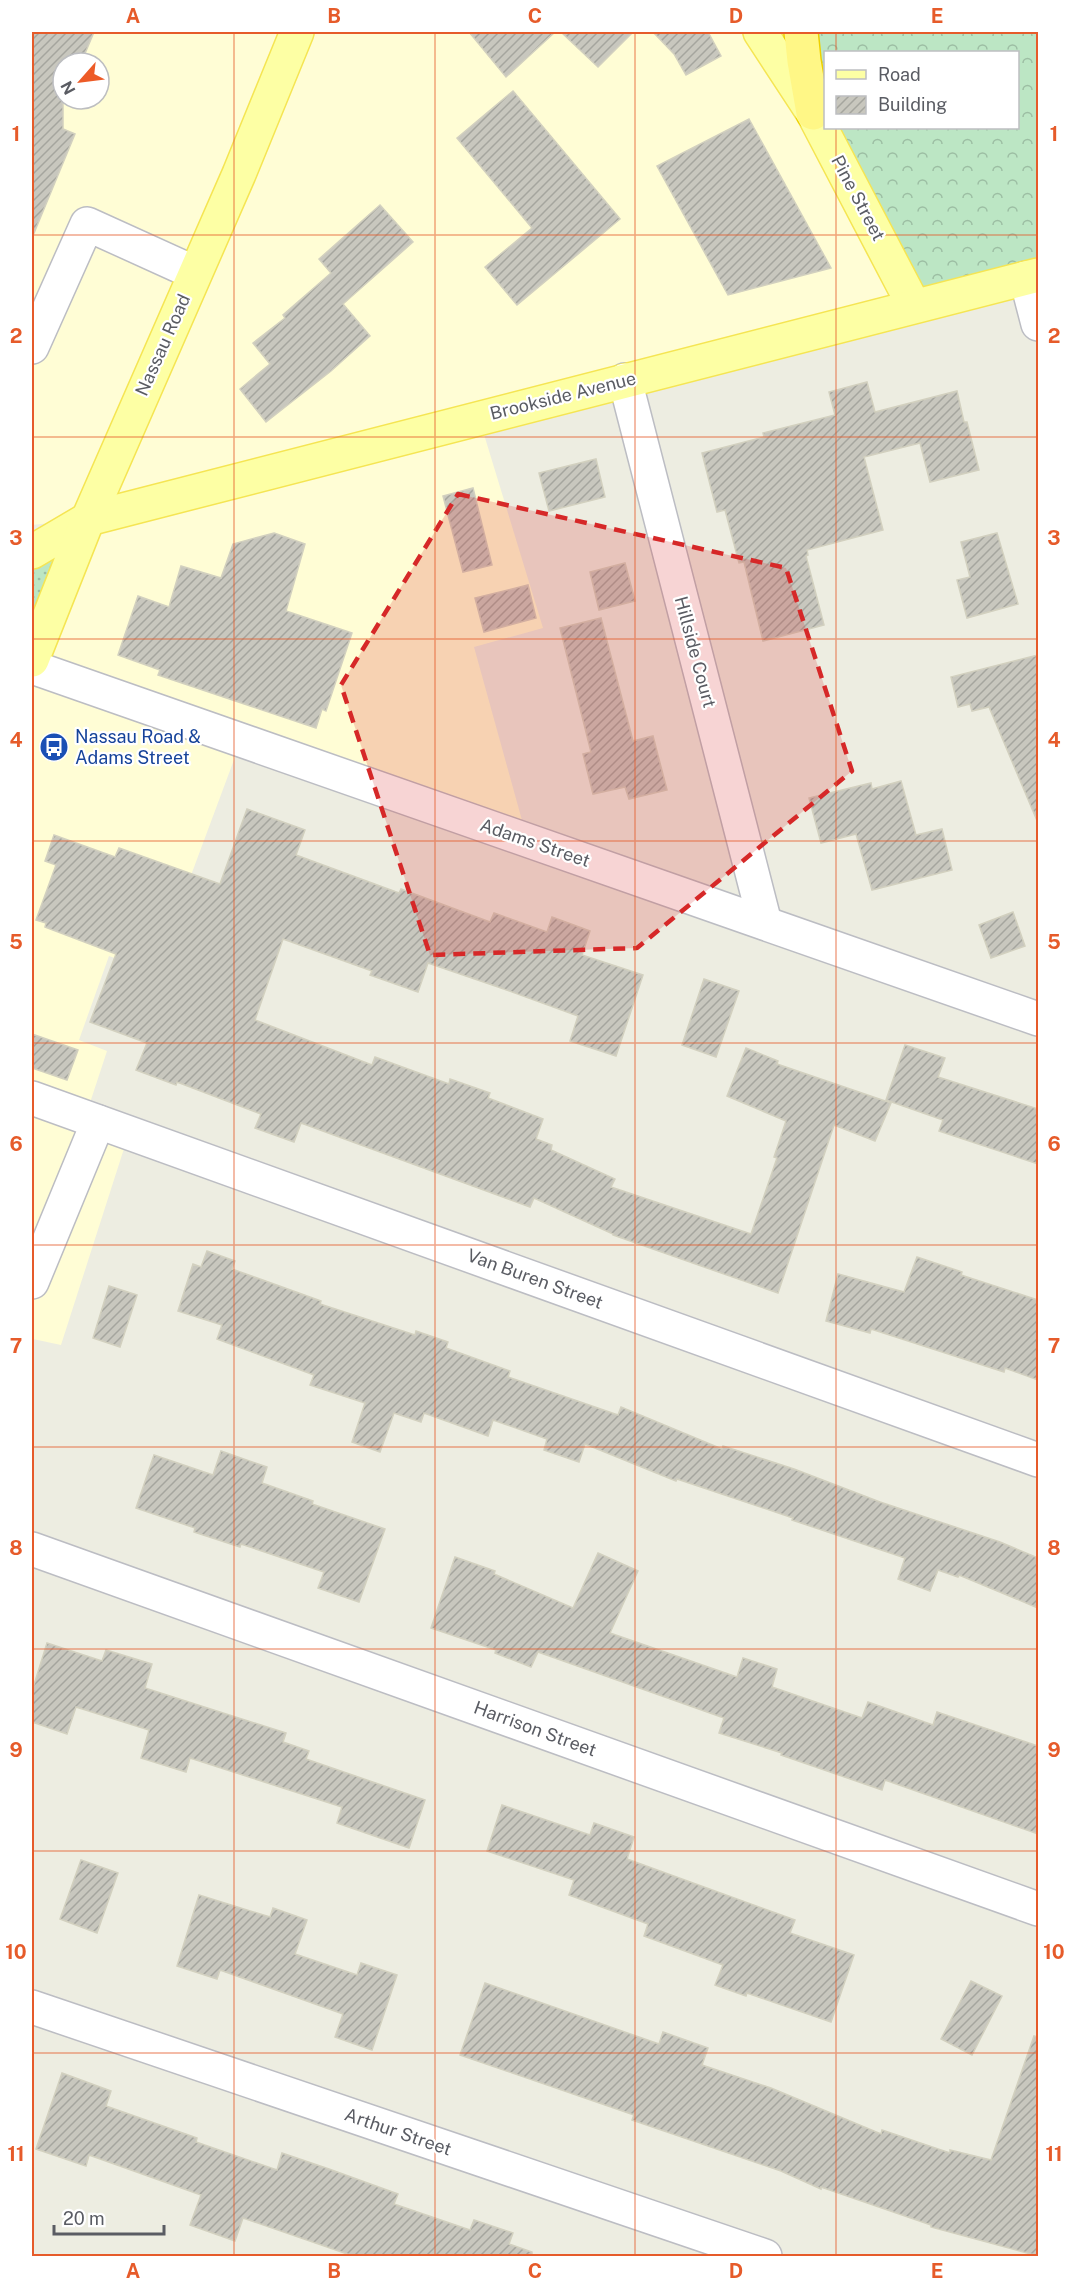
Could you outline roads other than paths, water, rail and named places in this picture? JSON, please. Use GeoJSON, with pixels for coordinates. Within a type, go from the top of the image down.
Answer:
{"type":"FeatureCollection","features":[{"type":"Feature","properties":{"kind":"highway"},"geometry":{"type":"LineString","coordinates":[[801,32],[813,112]]}},
{"type":"Feature","properties":{"kind":"main road","name":"Nassau Road"},"geometry":{"type":"LineString","coordinates":[[32,660],[88,519],[239,174],[297,32]]}},
{"type":"Feature","properties":{"kind":"main road","name":"Pine Street"},"geometry":{"type":"LineString","coordinates":[[760,32],[813,112],[914,306]]}},
{"type":"Feature","properties":{"kind":"main road","name":"Brookside Avenue"},"geometry":{"type":"LineString","coordinates":[[32,552],[88,519],[1032,276]]}},
{"type":"Feature","properties":{"kind":"street"},"geometry":{"type":"LineString","coordinates":[[32,347],[87,224],[195,273]]}},
{"type":"Feature","properties":{"kind":"street"},"geometry":{"type":"LineString","coordinates":[[1032,276],[1038,324]]}},
{"type":"Feature","properties":{"kind":"street","name":"Hillside Court"},"geometry":{"type":"LineString","coordinates":[[625,380],[765,923]]}},
{"type":"Feature","properties":{"kind":"street","name":"Adams Street"},"geometry":{"type":"LineString","coordinates":[[32,667],[1038,1019]]}},
{"type":"Feature","properties":{"kind":"street","name":"Van Buren Street"},"geometry":{"type":"LineString","coordinates":[[32,1098],[1038,1460]]}},
{"type":"Feature","properties":{"kind":"street"},"geometry":{"type":"LineString","coordinates":[[32,1282],[98,1122]]}},
{"type":"Feature","properties":{"kind":"street","name":"Harrison Street"},"geometry":{"type":"LineString","coordinates":[[32,1549],[1038,1909]]}},
{"type":"Feature","properties":{"kind":"street","name":"Arthur Street"},"geometry":{"type":"LineString","coordinates":[[32,2007],[765,2256]]}},
{"type":"Feature","properties":{"kind":"place","name":"Nassau Road & Adams Street"},"geometry":{"type":"Point","coordinates":[54,747]}}]}
